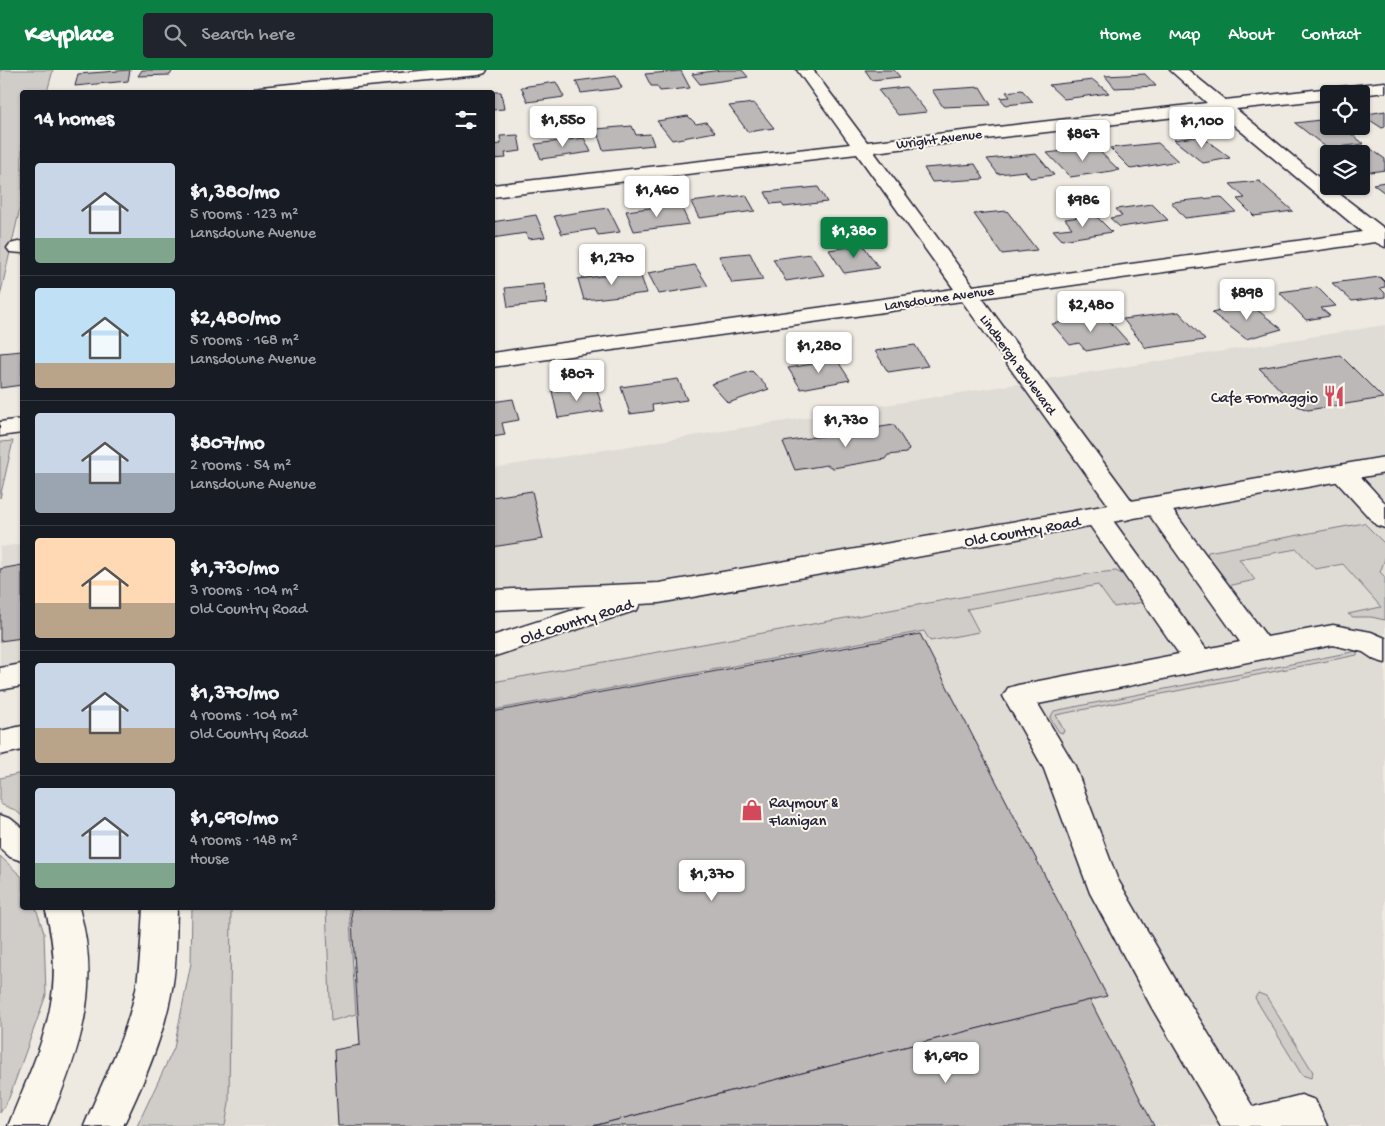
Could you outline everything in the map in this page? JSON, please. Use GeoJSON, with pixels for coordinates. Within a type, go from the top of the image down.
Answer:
{"type":"FeatureCollection","features":[{"type":"Feature","properties":{"kind":"main road"},"geometry":{"type":"LineString","coordinates":[[298,90],[479,70]]}},
{"type":"Feature","properties":{"kind":"main road","name":"Lindbergh Boulevard"},"geometry":{"type":"LineString","coordinates":[[806,70],[1126,511]]}},
{"type":"Feature","properties":{"kind":"main road"},"geometry":{"type":"LineString","coordinates":[[1178,70],[1383,237]]}},
{"type":"Feature","properties":{"kind":"main road","name":"Wright Avenue"},"geometry":{"type":"LineString","coordinates":[[495,190],[1385,87]]}},
{"type":"Feature","properties":{"kind":"main road","name":"Lansdowne Avenue"},"geometry":{"type":"LineString","coordinates":[[495,360],[1383,237]]}},
{"type":"Feature","properties":{"kind":"main road"},"geometry":{"type":"LineString","coordinates":[[0,429],[20,426]]}},
{"type":"Feature","properties":{"kind":"main road","name":"Old Country Road"},"geometry":{"type":"LineString","coordinates":[[495,600],[659,593],[1385,465]]}},
{"type":"Feature","properties":{"kind":"main road"},"geometry":{"type":"LineString","coordinates":[[1343,473],[1385,518]]}},
{"type":"Feature","properties":{"kind":"main road"},"geometry":{"type":"LineString","coordinates":[[1156,506],[1260,649]]}},
{"type":"Feature","properties":{"kind":"main road"},"geometry":{"type":"LineString","coordinates":[[1097,517],[1199,661]]}},
{"type":"Feature","properties":{"kind":"main road","name":"Old Country Road"},"geometry":{"type":"LineString","coordinates":[[495,646],[659,593]]}},
{"type":"Feature","properties":{"kind":"main road"},"geometry":{"type":"LineString","coordinates":[[1243,1126],[1165,996],[1102,883],[1059,766],[1018,696],[1333,635],[1371,642],[1385,652]]}},
{"type":"Feature","properties":{"kind":"main road"},"geometry":{"type":"LineString","coordinates":[[0,679],[20,675]]}},
{"type":"Feature","properties":{"kind":"main road"},"geometry":{"type":"LineString","coordinates":[[0,743],[20,738]]}},
{"type":"Feature","properties":{"kind":"main road"},"geometry":{"type":"LineString","coordinates":[[0,829],[20,845]]}},
{"type":"Feature","properties":{"kind":"main road"},"geometry":{"type":"LineString","coordinates":[[27,1126],[57,1051],[70,994],[70,945],[63,910]]}},
{"type":"Feature","properties":{"kind":"main road"},"geometry":{"type":"LineString","coordinates":[[103,1126],[138,1049],[148,1016],[154,987],[160,910]]}},
{"type":"Feature","properties":{"kind":"main road"},"geometry":{"type":"LineString","coordinates":[[1254,1126],[1301,1114],[1308,1126]]}},
{"type":"Feature","properties":{"kind":"shaded area"},"geometry":{"type":"Polygon","coordinates":[[[0,70],[53,70],[48,90],[20,90],[20,208],[0,296],[0,70]]]}},
{"type":"Feature","properties":{"kind":"shaded area"},"geometry":{"type":"Polygon","coordinates":[[[1385,325],[1385,1126],[217,1126],[221,910],[495,910],[495,646],[656,594],[495,600],[495,468],[1385,325]]]}},
{"type":"Feature","properties":{"kind":"shaded area"},"geometry":{"type":"Polygon","coordinates":[[[13,441],[0,498],[0,442],[13,441]]]}},
{"type":"Feature","properties":{"kind":"shaded area"},"geometry":{"type":"Polygon","coordinates":[[[1364,523],[1385,544],[1385,559],[1380,572],[1385,577],[1385,620],[1371,617],[1353,617],[1348,614],[1381,607],[1343,564],[1315,569],[1297,549],[1239,559],[1255,580],[1228,586],[1206,560],[1208,552],[1364,523]]]}},
{"type":"Feature","properties":{"kind":"shaded area"},"geometry":{"type":"Polygon","coordinates":[[[20,544],[20,675],[0,679],[0,547],[20,544]]]}},
{"type":"Feature","properties":{"kind":"shaded area"},"geometry":{"type":"Polygon","coordinates":[[[1116,571],[1134,580],[1144,602],[1114,607],[1098,585],[967,609],[979,632],[930,641],[924,631],[495,710],[495,682],[1094,573],[1116,571]]]}},
{"type":"Feature","properties":{"kind":"shaded area"},"geometry":{"type":"Polygon","coordinates":[[[1357,651],[1357,655],[1056,715],[1064,731],[1063,733],[1059,732],[1050,718],[1054,711],[1357,651]]]}},
{"type":"Feature","properties":{"kind":"shaded area"},"geometry":{"type":"Polygon","coordinates":[[[20,773],[20,814],[15,810],[0,804],[0,778],[20,773]]]}},
{"type":"Feature","properties":{"kind":"shaded area"},"geometry":{"type":"Polygon","coordinates":[[[0,856],[20,875],[20,910],[37,910],[44,933],[46,995],[9,1098],[0,1113],[0,856]]]}},
{"type":"Feature","properties":{"kind":"shaded area"},"geometry":{"type":"Polygon","coordinates":[[[192,910],[231,910],[229,1103],[225,1126],[137,1126],[174,1048],[191,963],[192,910]]]}},
{"type":"Feature","properties":{"kind":"shaded area"},"geometry":{"type":"Polygon","coordinates":[[[326,910],[349,910],[356,1014],[331,1021],[326,910]]]}},
{"type":"Feature","properties":{"kind":"shaded area"},"geometry":{"type":"Polygon","coordinates":[[[1258,993],[1266,996],[1313,1072],[1311,1078],[1302,1075],[1255,998],[1258,993]]]}},
{"type":"Feature","properties":{"kind":"building"},"geometry":{"type":"Polygon","coordinates":[[[130,70],[128,81],[75,86],[78,74],[130,70]]]}},
{"type":"Feature","properties":{"kind":"building"},"geometry":{"type":"Polygon","coordinates":[[[142,70],[173,70],[170,75],[138,76],[142,70]]]}},
{"type":"Feature","properties":{"kind":"building"},"geometry":{"type":"Polygon","coordinates":[[[721,70],[742,70],[748,77],[700,84],[692,74],[721,70]]]}},
{"type":"Feature","properties":{"kind":"building"},"geometry":{"type":"Polygon","coordinates":[[[865,70],[894,70],[900,77],[872,80],[865,70]]]}},
{"type":"Feature","properties":{"kind":"building"},"geometry":{"type":"Polygon","coordinates":[[[681,71],[690,88],[660,91],[657,86],[651,86],[645,74],[681,71]]]}},
{"type":"Feature","properties":{"kind":"building"},"geometry":{"type":"Polygon","coordinates":[[[1145,74],[1156,86],[1115,88],[1105,76],[1145,74]]]}},
{"type":"Feature","properties":{"kind":"building"},"geometry":{"type":"Polygon","coordinates":[[[616,76],[622,88],[581,93],[576,81],[616,76]]]}},
{"type":"Feature","properties":{"kind":"building"},"geometry":{"type":"Polygon","coordinates":[[[1093,80],[1109,93],[1064,99],[1049,85],[1093,80]]]}},
{"type":"Feature","properties":{"kind":"building"},"geometry":{"type":"Polygon","coordinates":[[[556,82],[564,97],[528,102],[521,87],[556,82]]]}},
{"type":"Feature","properties":{"kind":"building"},"geometry":{"type":"Polygon","coordinates":[[[906,87],[927,112],[898,115],[878,90],[906,87]]]}},
{"type":"Feature","properties":{"kind":"building"},"geometry":{"type":"Polygon","coordinates":[[[980,87],[991,105],[943,107],[932,90],[980,87]]]}},
{"type":"Feature","properties":{"kind":"building"},"geometry":{"type":"Polygon","coordinates":[[[1022,90],[1033,102],[1006,105],[1000,98],[1010,97],[1006,92],[1022,90]]]}},
{"type":"Feature","properties":{"kind":"building"},"geometry":{"type":"Polygon","coordinates":[[[495,92],[501,92],[504,109],[495,110],[495,92]]]}},
{"type":"Feature","properties":{"kind":"building"},"geometry":{"type":"Polygon","coordinates":[[[754,103],[774,128],[748,132],[729,106],[754,103]]]}},
{"type":"Feature","properties":{"kind":"building"},"geometry":{"type":"Polygon","coordinates":[[[1385,111],[1385,127],[1382,128],[1370,120],[1370,114],[1385,111]]]}},
{"type":"Feature","properties":{"kind":"building"},"geometry":{"type":"Polygon","coordinates":[[[688,116],[696,124],[706,122],[715,132],[672,140],[657,121],[688,116]]]}},
{"type":"Feature","properties":{"kind":"building"},"geometry":{"type":"Polygon","coordinates":[[[1320,120],[1320,135],[1352,135],[1364,144],[1323,145],[1295,123],[1320,120]]]}},
{"type":"Feature","properties":{"kind":"building"},"geometry":{"type":"Polygon","coordinates":[[[632,126],[636,135],[650,134],[654,145],[603,150],[596,129],[632,126]]]}},
{"type":"Feature","properties":{"kind":"building"},"geometry":{"type":"Polygon","coordinates":[[[518,135],[521,151],[505,153],[506,158],[495,159],[495,145],[501,144],[500,136],[518,135]]]}},
{"type":"Feature","properties":{"kind":"building"},"geometry":{"type":"Polygon","coordinates":[[[1201,136],[1230,158],[1203,163],[1174,140],[1201,136]]]}},
{"type":"Feature","properties":{"kind":"building"},"geometry":{"type":"Polygon","coordinates":[[[584,138],[591,152],[541,159],[535,144],[584,138]]]}},
{"type":"Feature","properties":{"kind":"building"},"geometry":{"type":"Polygon","coordinates":[[[1158,143],[1178,161],[1131,169],[1110,148],[1158,143]]]}},
{"type":"Feature","properties":{"kind":"building"},"geometry":{"type":"Polygon","coordinates":[[[1095,147],[1119,170],[1070,177],[1047,153],[1095,147]]]}},
{"type":"Feature","properties":{"kind":"building"},"geometry":{"type":"Polygon","coordinates":[[[1370,149],[1385,159],[1385,170],[1370,171],[1370,149]]]}},
{"type":"Feature","properties":{"kind":"building"},"geometry":{"type":"Polygon","coordinates":[[[1036,154],[1054,175],[1030,178],[1025,171],[998,174],[987,159],[1036,154]]]}},
{"type":"Feature","properties":{"kind":"building"},"geometry":{"type":"Polygon","coordinates":[[[975,164],[984,179],[932,182],[924,168],[975,164]]]}},
{"type":"Feature","properties":{"kind":"building"},"geometry":{"type":"Polygon","coordinates":[[[1259,181],[1293,211],[1254,216],[1237,199],[1245,198],[1230,184],[1259,181]]]}},
{"type":"Feature","properties":{"kind":"building"},"geometry":{"type":"Polygon","coordinates":[[[1385,182],[1385,193],[1373,184],[1385,182]]]}},
{"type":"Feature","properties":{"kind":"building"},"geometry":{"type":"Polygon","coordinates":[[[818,187],[827,202],[784,207],[781,203],[771,204],[765,192],[818,187]]]}},
{"type":"Feature","properties":{"kind":"building"},"geometry":{"type":"Polygon","coordinates":[[[746,195],[755,211],[699,218],[691,202],[746,195]]]}},
{"type":"Feature","properties":{"kind":"building"},"geometry":{"type":"Polygon","coordinates":[[[1221,197],[1236,212],[1185,218],[1171,202],[1221,197]]]}},
{"type":"Feature","properties":{"kind":"building"},"geometry":{"type":"Polygon","coordinates":[[[680,204],[689,224],[634,231],[626,211],[680,204]]]}},
{"type":"Feature","properties":{"kind":"building"},"geometry":{"type":"Polygon","coordinates":[[[1152,204],[1168,220],[1120,227],[1110,218],[1122,216],[1116,209],[1152,204]]]}},
{"type":"Feature","properties":{"kind":"building"},"geometry":{"type":"Polygon","coordinates":[[[608,208],[620,232],[598,235],[595,229],[562,234],[554,216],[608,208]]]}},
{"type":"Feature","properties":{"kind":"building"},"geometry":{"type":"Polygon","coordinates":[[[1007,211],[1037,250],[1002,254],[974,214],[1007,211]]]}},
{"type":"Feature","properties":{"kind":"building"},"geometry":{"type":"Polygon","coordinates":[[[536,215],[545,237],[528,239],[526,233],[495,238],[495,222],[536,215]]]}},
{"type":"Feature","properties":{"kind":"building"},"geometry":{"type":"Polygon","coordinates":[[[1095,215],[1112,232],[1062,240],[1053,230],[1072,228],[1065,219],[1095,215]]]}},
{"type":"Feature","properties":{"kind":"building"},"geometry":{"type":"Polygon","coordinates":[[[863,245],[879,268],[844,273],[829,250],[863,245]]]}},
{"type":"Feature","properties":{"kind":"building"},"geometry":{"type":"Polygon","coordinates":[[[750,253],[763,280],[732,283],[719,256],[750,253]]]}},
{"type":"Feature","properties":{"kind":"building"},"geometry":{"type":"Polygon","coordinates":[[[810,254],[824,275],[786,281],[773,259],[810,254]]]}},
{"type":"Feature","properties":{"kind":"building"},"geometry":{"type":"Polygon","coordinates":[[[695,265],[708,286],[659,294],[648,273],[695,265]]]}},
{"type":"Feature","properties":{"kind":"building"},"geometry":{"type":"Polygon","coordinates":[[[639,271],[647,293],[584,300],[578,279],[639,271]]]}},
{"type":"Feature","properties":{"kind":"building"},"geometry":{"type":"Polygon","coordinates":[[[1380,277],[1385,282],[1385,287],[1380,288],[1385,293],[1385,297],[1352,301],[1332,283],[1380,277]]]}},
{"type":"Feature","properties":{"kind":"building"},"geometry":{"type":"Polygon","coordinates":[[[544,284],[547,303],[508,307],[505,288],[544,284]]]}},
{"type":"Feature","properties":{"kind":"building"},"geometry":{"type":"Polygon","coordinates":[[[1317,287],[1336,306],[1321,308],[1330,316],[1306,320],[1279,292],[1317,287]]]}},
{"type":"Feature","properties":{"kind":"building"},"geometry":{"type":"Polygon","coordinates":[[[1248,303],[1282,329],[1246,339],[1212,313],[1248,303]]]}},
{"type":"Feature","properties":{"kind":"building"},"geometry":{"type":"Polygon","coordinates":[[[1179,312],[1205,340],[1146,348],[1123,319],[1179,312]]]}},
{"type":"Feature","properties":{"kind":"building"},"geometry":{"type":"Polygon","coordinates":[[[1104,315],[1129,343],[1086,351],[1079,343],[1070,345],[1052,324],[1104,315]]]}},
{"type":"Feature","properties":{"kind":"building"},"geometry":{"type":"Polygon","coordinates":[[[915,345],[928,366],[888,372],[875,351],[915,345]]]}},
{"type":"Feature","properties":{"kind":"building"},"geometry":{"type":"Polygon","coordinates":[[[20,351],[20,385],[0,388],[0,353],[20,351]]]}},
{"type":"Feature","properties":{"kind":"building"},"geometry":{"type":"Polygon","coordinates":[[[1340,355],[1383,398],[1308,410],[1295,405],[1259,368],[1340,355]]]}},
{"type":"Feature","properties":{"kind":"building"},"geometry":{"type":"Polygon","coordinates":[[[837,360],[850,380],[801,389],[788,368],[837,360]]]}},
{"type":"Feature","properties":{"kind":"building"},"geometry":{"type":"Polygon","coordinates":[[[752,371],[769,389],[728,403],[711,384],[752,371]]]}},
{"type":"Feature","properties":{"kind":"building"},"geometry":{"type":"Polygon","coordinates":[[[678,379],[687,400],[652,405],[653,411],[630,414],[621,387],[678,379]]]}},
{"type":"Feature","properties":{"kind":"building"},"geometry":{"type":"Polygon","coordinates":[[[596,386],[603,411],[558,418],[552,391],[596,386]]]}},
{"type":"Feature","properties":{"kind":"building"},"geometry":{"type":"Polygon","coordinates":[[[513,399],[519,420],[502,423],[505,435],[495,437],[495,402],[513,399]]]}},
{"type":"Feature","properties":{"kind":"building"},"geometry":{"type":"Polygon","coordinates":[[[894,425],[909,449],[906,453],[888,455],[885,459],[833,468],[827,465],[795,470],[783,442],[894,425]]]}},
{"type":"Feature","properties":{"kind":"building"},"geometry":{"type":"Polygon","coordinates":[[[532,491],[543,539],[495,547],[495,497],[532,491]]]}},
{"type":"Feature","properties":{"kind":"building"},"geometry":{"type":"Polygon","coordinates":[[[20,565],[20,638],[0,641],[0,569],[20,565]]]}},
{"type":"Feature","properties":{"kind":"building","name":"Raymour & Flanigan"},"geometry":{"type":"Polygon","coordinates":[[[920,634],[1107,996],[593,1126],[338,1126],[334,1050],[360,1045],[351,910],[495,910],[495,711],[920,634]]]}},
{"type":"Feature","properties":{"kind":"building"},"geometry":{"type":"Polygon","coordinates":[[[1090,1000],[1154,1126],[593,1126],[1090,1000]]]}},
{"type":"Feature","properties":{"kind":"place","name":"Cafe Formaggio"},"geometry":{"type":"Point","coordinates":[1334,396]}},
{"type":"Feature","properties":{"kind":"place","name":"Raymour & Flanigan"},"geometry":{"type":"Point","coordinates":[752,810]}}]}
